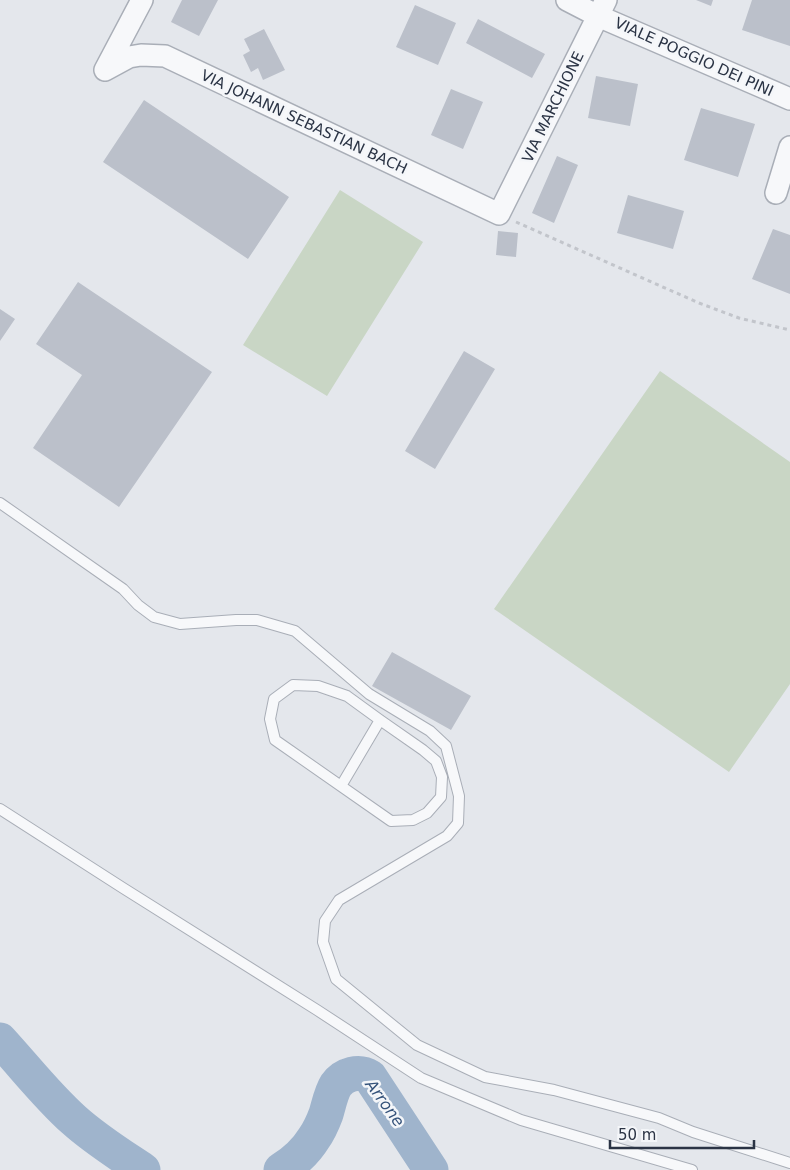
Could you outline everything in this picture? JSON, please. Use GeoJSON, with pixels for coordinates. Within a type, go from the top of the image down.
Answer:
{"type":"FeatureCollection","features":[{"type":"Feature","properties":{"kind":"street","name":"VIA JOHANN SEBASTIAN BACH"},"geometry":{"type":"LineString","coordinates":[[142,0],[105,70],[129,57],[141,55],[166,56],[500,214]]}},
{"type":"Feature","properties":{"kind":"street","name":"VIALE POGGIO DEI PINI"},"geometry":{"type":"LineString","coordinates":[[567,0],[602,8],[790,99]]}},
{"type":"Feature","properties":{"kind":"street","name":"VIA MARCHIONE"},"geometry":{"type":"LineString","coordinates":[[500,214],[602,8]]}},
{"type":"Feature","properties":{"kind":"street"},"geometry":{"type":"LineString","coordinates":[[776,193],[790,147]]}},
{"type":"Feature","properties":{"kind":"lane"},"geometry":{"type":"LineString","coordinates":[[0,504],[123,589],[138,605],[154,617],[180,624],[257,620],[295,630],[369,694],[430,731],[446,746],[459,796],[458,823],[446,836],[338,900],[325,921],[323,942],[336,979],[417,1045],[485,1077],[554,1090],[660,1118],[692,1132],[790,1163]]}},
{"type":"Feature","properties":{"kind":"lane"},"geometry":{"type":"LineString","coordinates":[[293,685],[318,686],[347,696],[424,750],[436,761],[442,777],[441,797],[427,813],[412,820],[391,821],[275,740],[270,719],[274,699],[293,685]]}},
{"type":"Feature","properties":{"kind":"lane"},"geometry":{"type":"LineString","coordinates":[[341,786],[380,720]]}},
{"type":"Feature","properties":{"kind":"lane"},"geometry":{"type":"LineString","coordinates":[[436,761],[450,758]]}},
{"type":"Feature","properties":{"kind":"lane"},"geometry":{"type":"LineString","coordinates":[[0,809],[421,1078],[522,1120],[692,1170]]}},
{"type":"Feature","properties":{"kind":"path"},"geometry":{"type":"LineString","coordinates":[[500,214],[699,303],[739,318],[790,330]]}},
{"type":"Feature","properties":{"kind":"green space"},"geometry":{"type":"Polygon","coordinates":[[[340,190],[423,242],[327,396],[243,345],[340,190]]]}},
{"type":"Feature","properties":{"kind":"green space"},"geometry":{"type":"Polygon","coordinates":[[[660,371],[790,462],[790,684],[729,772],[494,609],[660,371]]]}},
{"type":"Feature","properties":{"kind":"building"},"geometry":{"type":"Polygon","coordinates":[[[182,0],[218,0],[199,36],[171,22],[182,0]]]}},
{"type":"Feature","properties":{"kind":"building"},"geometry":{"type":"Polygon","coordinates":[[[696,0],[713,0],[711,6],[696,0]]]}},
{"type":"Feature","properties":{"kind":"building"},"geometry":{"type":"Polygon","coordinates":[[[752,0],[790,0],[790,46],[742,30],[752,0]]]}},
{"type":"Feature","properties":{"kind":"building"},"geometry":{"type":"Polygon","coordinates":[[[415,5],[456,23],[438,65],[396,47],[415,5]]]}},
{"type":"Feature","properties":{"kind":"building"},"geometry":{"type":"Polygon","coordinates":[[[478,19],[545,54],[532,78],[466,43],[478,19]]]}},
{"type":"Feature","properties":{"kind":"building"},"geometry":{"type":"Polygon","coordinates":[[[264,29],[285,70],[263,80],[258,68],[251,72],[243,55],[250,51],[244,39],[264,29]]]}},
{"type":"Feature","properties":{"kind":"building"},"geometry":{"type":"Polygon","coordinates":[[[596,76],[638,84],[630,126],[588,118],[596,76]]]}},
{"type":"Feature","properties":{"kind":"building"},"geometry":{"type":"Polygon","coordinates":[[[451,89],[483,102],[463,149],[431,135],[451,89]]]}},
{"type":"Feature","properties":{"kind":"building"},"geometry":{"type":"Polygon","coordinates":[[[144,100],[289,197],[248,259],[103,162],[144,100]]]}},
{"type":"Feature","properties":{"kind":"building"},"geometry":{"type":"Polygon","coordinates":[[[701,108],[755,124],[738,177],[684,160],[701,108]]]}},
{"type":"Feature","properties":{"kind":"building"},"geometry":{"type":"Polygon","coordinates":[[[557,156],[578,165],[554,223],[532,213],[557,156]]]}},
{"type":"Feature","properties":{"kind":"building"},"geometry":{"type":"Polygon","coordinates":[[[628,195],[684,211],[673,249],[617,233],[628,195]]]}},
{"type":"Feature","properties":{"kind":"building"},"geometry":{"type":"Polygon","coordinates":[[[773,229],[790,235],[790,294],[752,279],[773,229]]]}},
{"type":"Feature","properties":{"kind":"building"},"geometry":{"type":"Polygon","coordinates":[[[498,231],[518,233],[516,257],[496,255],[498,231]]]}},
{"type":"Feature","properties":{"kind":"building"},"geometry":{"type":"Polygon","coordinates":[[[78,282],[212,372],[119,507],[33,448],[82,375],[36,344],[78,282]]]}},
{"type":"Feature","properties":{"kind":"building"},"geometry":{"type":"Polygon","coordinates":[[[0,309],[15,319],[0,341],[0,309]]]}},
{"type":"Feature","properties":{"kind":"building"},"geometry":{"type":"Polygon","coordinates":[[[464,351],[495,369],[435,469],[405,451],[464,351]]]}},
{"type":"Feature","properties":{"kind":"building"},"geometry":{"type":"Polygon","coordinates":[[[392,652],[471,696],[451,730],[372,686],[392,652]]]}},
{"type":"Feature","properties":{"kind":"waterway","name":"Arrone"},"geometry":{"type":"LineString","coordinates":[[0,1040],[64,1111],[99,1140],[143,1170]]}},
{"type":"Feature","properties":{"kind":"waterway","name":"Arrone"},"geometry":{"type":"LineString","coordinates":[[281,1170],[299,1156],[316,1135],[325,1117],[336,1085],[343,1078],[352,1074],[370,1077],[431,1170]]}}]}
